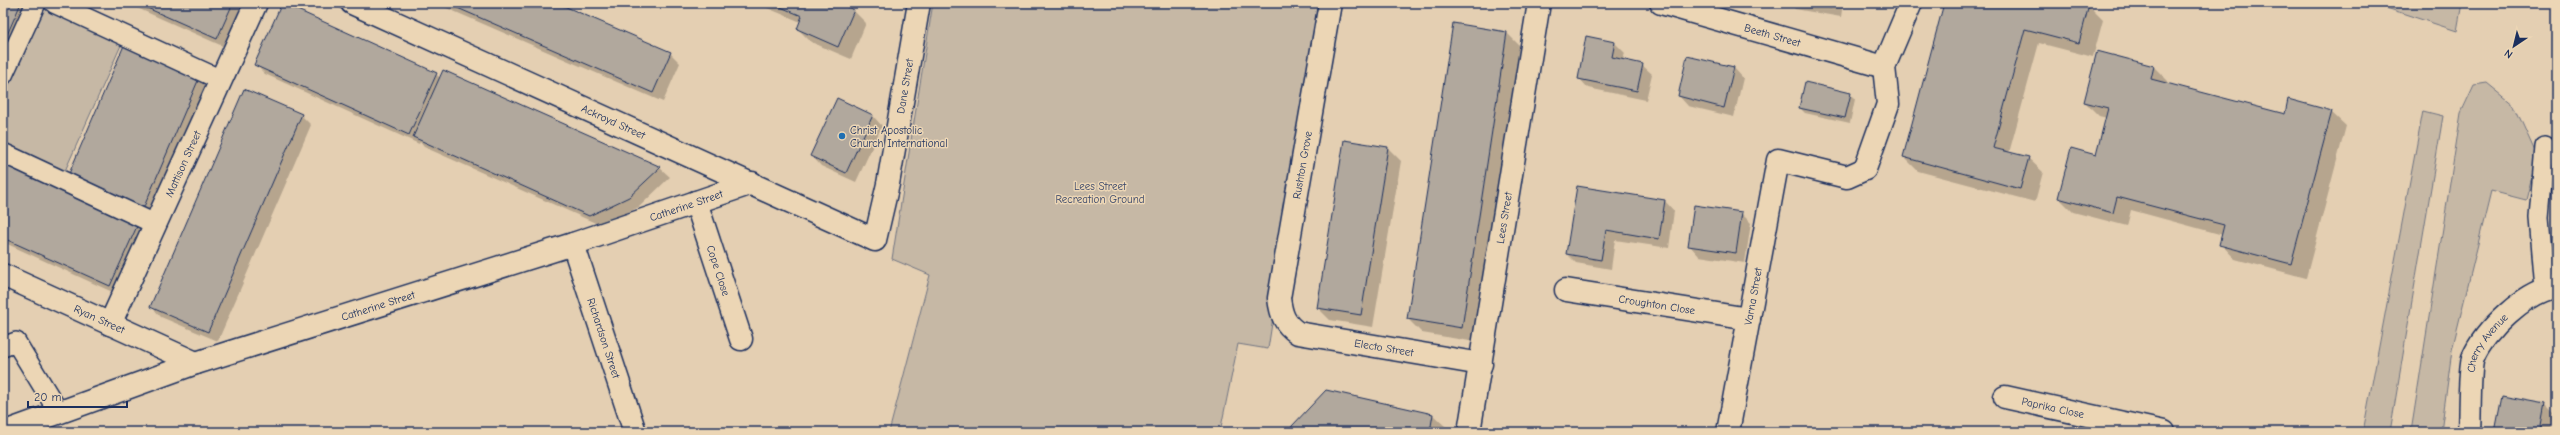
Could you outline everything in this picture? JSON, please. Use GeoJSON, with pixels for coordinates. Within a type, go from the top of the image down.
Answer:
{"type":"FeatureCollection","features":[{"type":"Feature","properties":{"kind":"street","name":"Mattison Street"},"geometry":{"type":"LineString","coordinates":[[110,324],[256,3]]}},
{"type":"Feature","properties":{"kind":"street","name":"Ackroyd Street"},"geometry":{"type":"LineString","coordinates":[[352,3],[875,240]]}},
{"type":"Feature","properties":{"kind":"street","name":"Dane Street"},"geometry":{"type":"LineString","coordinates":[[875,240],[888,184],[918,3]]}},
{"type":"Feature","properties":{"kind":"street","name":"Rushton Grove"},"geometry":{"type":"LineString","coordinates":[[1288,326],[1281,313],[1279,298],[1330,3]]}},
{"type":"Feature","properties":{"kind":"street","name":"Lees Street"},"geometry":{"type":"LineString","coordinates":[[1469,432],[1539,3]]}},
{"type":"Feature","properties":{"kind":"street","name":"Beeth Street"},"geometry":{"type":"LineString","coordinates":[[1661,3],[1697,8],[1884,67]]}},
{"type":"Feature","properties":{"kind":"street"},"geometry":{"type":"LineString","coordinates":[[1884,67],[1911,3]]}},
{"type":"Feature","properties":{"kind":"street","name":"Varna Street"},"geometry":{"type":"LineString","coordinates":[[1728,432],[1778,160],[1847,177],[1865,169],[1888,104],[1884,67]]}},
{"type":"Feature","properties":{"kind":"street","name":"Catherine Street"},"geometry":{"type":"LineString","coordinates":[[5,432],[58,411],[196,363],[573,244],[752,183]]}},
{"type":"Feature","properties":{"kind":"street","name":"Cope Close"},"geometry":{"type":"LineString","coordinates":[[696,202],[741,339]]}},
{"type":"Feature","properties":{"kind":"street","name":"Richardson Street"},"geometry":{"type":"LineString","coordinates":[[573,244],[635,432]]}},
{"type":"Feature","properties":{"kind":"street","name":"Ryan Street"},"geometry":{"type":"LineString","coordinates":[[3,275],[196,363]]}},
{"type":"Feature","properties":{"kind":"street","name":"Cherry Avenue"},"geometry":{"type":"LineString","coordinates":[[2469,432],[2473,359],[2498,321],[2551,287]]}},
{"type":"Feature","properties":{"kind":"street","name":"Croughton Close"},"geometry":{"type":"LineString","coordinates":[[1566,290],[1749,319]]}},
{"type":"Feature","properties":{"kind":"street","name":"Electo Street"},"geometry":{"type":"LineString","coordinates":[[1288,326],[1298,333],[1481,364]]}},
{"type":"Feature","properties":{"kind":"street","name":"Paprika Close"},"geometry":{"type":"LineString","coordinates":[[2005,397],[2098,425],[2164,432]]}},
{"type":"Feature","properties":{"kind":"lane"},"geometry":{"type":"LineString","coordinates":[[3,75],[36,3]]}},
{"type":"Feature","properties":{"kind":"lane"},"geometry":{"type":"LineString","coordinates":[[54,3],[221,80]]}},
{"type":"Feature","properties":{"kind":"lane"},"geometry":{"type":"LineString","coordinates":[[2545,147],[2539,217],[2551,287]]}},
{"type":"Feature","properties":{"kind":"lane"},"geometry":{"type":"LineString","coordinates":[[3,153],[155,224]]}},
{"type":"Feature","properties":{"kind":"lane"},"geometry":{"type":"LineString","coordinates":[[3,347],[16,342],[58,411]]}},
{"type":"Feature","properties":{"kind":"green space","name":"Lees Street Recreation Ground"},"geometry":{"type":"Polygon","coordinates":[[[933,3],[1322,3],[1268,349],[1238,344],[1220,432],[889,432],[930,275],[892,259],[933,3]]]}},
{"type":"Feature","properties":{"kind":"green space"},"geometry":{"type":"Polygon","coordinates":[[[2371,3],[2462,3],[2457,31],[2371,3]]]}},
{"type":"Feature","properties":{"kind":"green space"},"geometry":{"type":"Polygon","coordinates":[[[43,7],[122,43],[64,173],[3,146],[3,98],[43,7]]]}},
{"type":"Feature","properties":{"kind":"green space"},"geometry":{"type":"Polygon","coordinates":[[[2487,83],[2514,105],[2537,156],[2526,200],[2491,191],[2452,350],[2441,432],[2411,432],[2461,113],[2474,85],[2487,83]]]}},
{"type":"Feature","properties":{"kind":"green space"},"geometry":{"type":"Polygon","coordinates":[[[2423,111],[2443,116],[2390,432],[2363,432],[2423,111]]]}},
{"type":"Feature","properties":{"kind":"building"},"geometry":{"type":"Polygon","coordinates":[[[3,3],[21,3],[3,44],[3,3]]]}},
{"type":"Feature","properties":{"kind":"building"},"geometry":{"type":"Polygon","coordinates":[[[136,3],[233,3],[217,39],[136,3]]]}},
{"type":"Feature","properties":{"kind":"building"},"geometry":{"type":"Polygon","coordinates":[[[282,3],[437,73],[409,135],[254,65],[282,3]]]}},
{"type":"Feature","properties":{"kind":"building"},"geometry":{"type":"Polygon","coordinates":[[[446,3],[557,3],[671,52],[653,93],[446,3]]]}},
{"type":"Feature","properties":{"kind":"building"},"geometry":{"type":"Polygon","coordinates":[[[771,3],[839,3],[854,10],[838,47],[797,29],[802,16],[771,3]]]}},
{"type":"Feature","properties":{"kind":"building"},"geometry":{"type":"Polygon","coordinates":[[[1804,3],[1832,3],[1831,8],[1804,3]]]}},
{"type":"Feature","properties":{"kind":"building"},"geometry":{"type":"Polygon","coordinates":[[[1944,3],[2080,3],[2089,5],[2079,43],[2025,29],[1993,148],[2029,157],[2020,189],[1903,157],[1944,3]]]}},
{"type":"Feature","properties":{"kind":"building"},"geometry":{"type":"Polygon","coordinates":[[[1453,23],[1507,32],[1462,328],[1407,319],[1453,23]]]}},
{"type":"Feature","properties":{"kind":"building"},"geometry":{"type":"Polygon","coordinates":[[[1586,36],[1615,42],[1612,57],[1643,64],[1637,91],[1578,79],[1586,36]]]}},
{"type":"Feature","properties":{"kind":"building"},"geometry":{"type":"Polygon","coordinates":[[[125,43],[200,76],[143,209],[68,176],[125,43]]]}},
{"type":"Feature","properties":{"kind":"building"},"geometry":{"type":"Polygon","coordinates":[[[2097,51],[2154,66],[2151,79],[2285,114],[2288,99],[2332,111],[2291,264],[2219,245],[2224,225],[2117,197],[2113,213],[2058,198],[2071,148],[2096,155],[2108,108],[2084,102],[2097,51]]]}},
{"type":"Feature","properties":{"kind":"building"},"geometry":{"type":"Polygon","coordinates":[[[1687,56],[1734,67],[1724,108],[1678,96],[1687,56]]]}},
{"type":"Feature","properties":{"kind":"building"},"geometry":{"type":"Polygon","coordinates":[[[443,70],[661,167],[629,197],[589,216],[413,137],[443,70]]]}},
{"type":"Feature","properties":{"kind":"building"},"geometry":{"type":"Polygon","coordinates":[[[1805,82],[1851,93],[1845,118],[1799,108],[1805,82]]]}},
{"type":"Feature","properties":{"kind":"building"},"geometry":{"type":"Polygon","coordinates":[[[244,89],[302,114],[208,332],[150,307],[244,89]]]}},
{"type":"Feature","properties":{"kind":"building","name":"Christ Apostolic Church International"},"geometry":{"type":"Polygon","coordinates":[[[837,98],[873,115],[846,173],[810,156],[837,98]]]}},
{"type":"Feature","properties":{"kind":"building"},"geometry":{"type":"Polygon","coordinates":[[[1344,140],[1388,147],[1361,315],[1317,308],[1344,140]]]}},
{"type":"Feature","properties":{"kind":"building"},"geometry":{"type":"Polygon","coordinates":[[[3,164],[138,224],[110,286],[3,238],[3,164]]]}},
{"type":"Feature","properties":{"kind":"building"},"geometry":{"type":"Polygon","coordinates":[[[1577,186],[1665,200],[1659,239],[1606,230],[1601,260],[1566,254],[1577,186]]]}},
{"type":"Feature","properties":{"kind":"building"},"geometry":{"type":"Polygon","coordinates":[[[1694,205],[1742,212],[1736,253],[1688,246],[1694,205]]]}},
{"type":"Feature","properties":{"kind":"building"},"geometry":{"type":"Polygon","coordinates":[[[1326,390],[1433,414],[1430,432],[1351,432],[1340,430],[1338,432],[1290,432],[1292,426],[1326,390]]]}},
{"type":"Feature","properties":{"kind":"building"},"geometry":{"type":"Polygon","coordinates":[[[2502,396],[2545,404],[2540,432],[2495,432],[2502,396]]]}},
{"type":"Feature","properties":{"kind":"place","name":"Christ Apostolic Church International"},"geometry":{"type":"Point","coordinates":[842,136]}}]}
